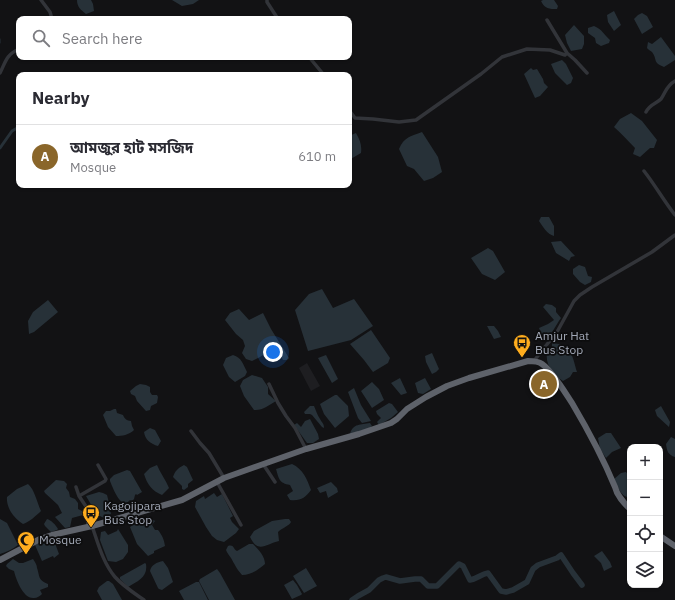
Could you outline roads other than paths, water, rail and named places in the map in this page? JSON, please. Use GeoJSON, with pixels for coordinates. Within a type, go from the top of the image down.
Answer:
{"type":"FeatureCollection","features":[{"type":"Feature","properties":{"kind":"highway"},"geometry":{"type":"LineString","coordinates":[[0,560],[40,539],[182,500],[224,478],[306,449],[359,434],[391,422],[426,397],[447,386],[528,361],[541,363],[565,392],[600,454],[616,492],[627,506]]}},
{"type":"Feature","properties":{"kind":"highway"},"geometry":{"type":"LineString","coordinates":[[663,538],[675,546]]}},
{"type":"Feature","properties":{"kind":"street"},"geometry":{"type":"LineString","coordinates":[[41,0],[51,16]]}},
{"type":"Feature","properties":{"kind":"street"},"geometry":{"type":"LineString","coordinates":[[267,0],[276,16]]}},
{"type":"Feature","properties":{"kind":"street"},"geometry":{"type":"LineString","coordinates":[[547,20],[567,53],[586,73]]}},
{"type":"Feature","properties":{"kind":"street"},"geometry":{"type":"LineString","coordinates":[[352,114],[355,118],[399,122],[416,120],[481,74],[502,57],[527,49],[550,50],[565,55],[567,53]]}},
{"type":"Feature","properties":{"kind":"street"},"geometry":{"type":"LineString","coordinates":[[0,73],[8,56],[16,50]]}},
{"type":"Feature","properties":{"kind":"street"},"geometry":{"type":"LineString","coordinates":[[312,60],[322,72]]}},
{"type":"Feature","properties":{"kind":"street"},"geometry":{"type":"LineString","coordinates":[[646,112],[652,104],[661,98],[666,88],[675,81]]}},
{"type":"Feature","properties":{"kind":"street"},"geometry":{"type":"LineString","coordinates":[[644,171],[675,215]]}},
{"type":"Feature","properties":{"kind":"street"},"geometry":{"type":"LineString","coordinates":[[534,361],[557,332],[574,302],[580,295],[652,252],[675,236]]}},
{"type":"Feature","properties":{"kind":"street"},"geometry":{"type":"LineString","coordinates":[[270,384],[278,403],[295,428],[306,449]]}},
{"type":"Feature","properties":{"kind":"street"},"geometry":{"type":"LineString","coordinates":[[191,431],[209,453],[224,478]]}},
{"type":"Feature","properties":{"kind":"street"},"geometry":{"type":"LineString","coordinates":[[263,464],[275,482]]}},
{"type":"Feature","properties":{"kind":"street"},"geometry":{"type":"LineString","coordinates":[[79,496],[105,481],[106,479],[98,465]]}},
{"type":"Feature","properties":{"kind":"street"},"geometry":{"type":"LineString","coordinates":[[217,482],[241,525]]}},
{"type":"Feature","properties":{"kind":"street"},"geometry":{"type":"LineString","coordinates":[[76,487],[79,496],[87,508],[90,526],[110,569],[115,577],[144,600]]}},
{"type":"Feature","properties":{"kind":"waterway"},"geometry":{"type":"LineString","coordinates":[[0,148],[12,131],[16,129]]}},
{"type":"Feature","properties":{"kind":"waterway"},"geometry":{"type":"LineString","coordinates":[[352,600],[369,590],[379,580],[386,577],[400,581],[421,579],[428,586],[437,586],[459,564],[463,566],[470,580],[488,573],[501,591],[506,592],[513,590],[527,582],[533,569],[538,565],[561,555],[582,585]]}},
{"type":"Feature","properties":{"kind":"place","name":"Amjur Hat Bus Stop"},"geometry":{"type":"Point","coordinates":[522,358]}},
{"type":"Feature","properties":{"kind":"place","name":"আমজুর হাট মসজিদ"},"geometry":{"type":"Point","coordinates":[544,384]}},
{"type":"Feature","properties":{"kind":"place","name":"Kagojipara Bus Stop"},"geometry":{"type":"Point","coordinates":[91,528]}},
{"type":"Feature","properties":{"kind":"place","name":"Mosque"},"geometry":{"type":"Point","coordinates":[26,555]}}]}
